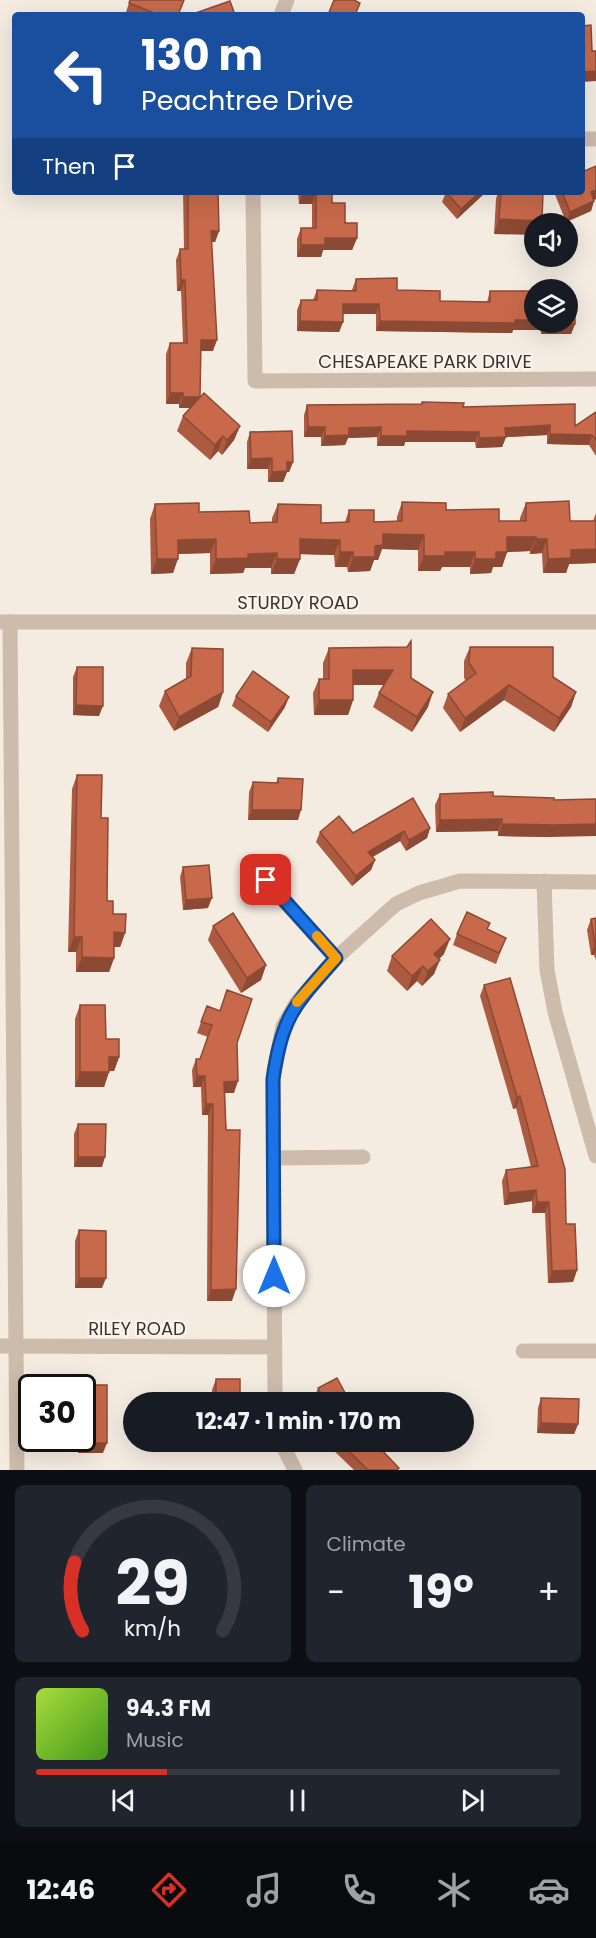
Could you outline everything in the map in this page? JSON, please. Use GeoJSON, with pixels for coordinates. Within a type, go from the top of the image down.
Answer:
{"type":"FeatureCollection","features":[{"type":"Feature","properties":{"kind":"street","name":"CHESAPEAKE PARK DRIVE"},"geometry":{"type":"LineString","coordinates":[[253,195],[255,381],[596,379]]}},
{"type":"Feature","properties":{"kind":"street","name":"STURDY ROAD"},"geometry":{"type":"LineString","coordinates":[[5,622],[596,622]]}},
{"type":"Feature","properties":{"kind":"street"},"geometry":{"type":"LineString","coordinates":[[5,622],[17,1470]]}},
{"type":"Feature","properties":{"kind":"street"},"geometry":{"type":"LineString","coordinates":[[266,880],[336,958]]}},
{"type":"Feature","properties":{"kind":"street"},"geometry":{"type":"LineString","coordinates":[[275,1392],[273,1079],[283,1026],[297,1002],[336,958],[396,904],[439,885],[460,881],[596,882]]}},
{"type":"Feature","properties":{"kind":"street"},"geometry":{"type":"LineString","coordinates":[[544,881],[547,970],[555,1012],[596,1156]]}},
{"type":"Feature","properties":{"kind":"street"},"geometry":{"type":"LineString","coordinates":[[274,1158],[363,1157]]}},
{"type":"Feature","properties":{"kind":"street","name":"RILEY ROAD"},"geometry":{"type":"LineString","coordinates":[[0,1346],[274,1347]]}},
{"type":"Feature","properties":{"kind":"street"},"geometry":{"type":"LineString","coordinates":[[523,1351],[596,1351]]}},
{"type":"Feature","properties":{"kind":"street"},"geometry":{"type":"LineString","coordinates":[[286,1452],[295,1470]]}},
{"type":"Feature","properties":{"kind":"building"},"geometry":{"type":"Polygon","coordinates":[[[130,0],[184,0],[179,12],[152,12],[129,3],[130,0]]]}},
{"type":"Feature","properties":{"kind":"building"},"geometry":{"type":"Polygon","coordinates":[[[334,0],[354,0],[360,3],[356,12],[329,12],[334,0]]]}},
{"type":"Feature","properties":{"kind":"building"},"geometry":{"type":"Polygon","coordinates":[[[230,1],[234,12],[199,12],[230,1]]]}},
{"type":"Feature","properties":{"kind":"building"},"geometry":{"type":"Polygon","coordinates":[[[591,25],[592,51],[596,51],[596,71],[585,72],[585,26],[591,25]]]}},
{"type":"Feature","properties":{"kind":"building"},"geometry":{"type":"Polygon","coordinates":[[[596,166],[596,190],[591,192],[594,201],[570,212],[563,195],[585,195],[585,171],[596,166]]]}},
{"type":"Feature","properties":{"kind":"building"},"geometry":{"type":"Polygon","coordinates":[[[188,195],[218,195],[219,231],[211,231],[217,340],[201,340],[200,397],[183,397],[183,393],[170,393],[170,343],[187,343],[185,280],[181,280],[180,249],[188,249],[188,195]]]}},
{"type":"Feature","properties":{"kind":"building"},"geometry":{"type":"Polygon","coordinates":[[[316,195],[332,195],[332,203],[345,203],[345,223],[357,223],[357,238],[325,238],[325,245],[301,245],[301,228],[316,228],[316,195]]]}},
{"type":"Feature","properties":{"kind":"building"},"geometry":{"type":"Polygon","coordinates":[[[449,195],[477,195],[461,209],[449,195]]]}},
{"type":"Feature","properties":{"kind":"building"},"geometry":{"type":"Polygon","coordinates":[[[501,195],[543,195],[542,213],[524,213],[524,220],[499,219],[501,195]]]}},
{"type":"Feature","properties":{"kind":"building"},"geometry":{"type":"Polygon","coordinates":[[[397,278],[397,290],[440,291],[440,301],[490,302],[490,291],[524,291],[524,320],[515,320],[515,323],[380,321],[379,304],[343,304],[343,322],[300,321],[301,300],[317,300],[317,290],[356,291],[356,279],[397,278]]]}},
{"type":"Feature","properties":{"kind":"building"},"geometry":{"type":"Polygon","coordinates":[[[204,393],[240,426],[227,440],[223,436],[215,445],[183,416],[204,393]]]}},
{"type":"Feature","properties":{"kind":"building"},"geometry":{"type":"Polygon","coordinates":[[[422,402],[464,403],[463,407],[575,404],[575,426],[596,412],[596,440],[592,435],[550,434],[550,425],[505,428],[506,437],[479,438],[479,432],[407,431],[407,436],[381,436],[381,427],[349,428],[349,435],[325,436],[325,427],[308,427],[307,405],[422,404],[422,402]]]}},
{"type":"Feature","properties":{"kind":"building"},"geometry":{"type":"Polygon","coordinates":[[[292,431],[293,462],[287,462],[287,471],[272,472],[272,458],[251,459],[250,432],[292,431]]]}},
{"type":"Feature","properties":{"kind":"building"},"geometry":{"type":"Polygon","coordinates":[[[569,501],[570,521],[596,521],[596,549],[571,550],[571,558],[548,559],[547,539],[536,539],[536,537],[507,537],[507,552],[496,552],[496,559],[475,559],[475,552],[445,552],[445,556],[424,556],[424,535],[383,534],[383,545],[375,546],[375,557],[353,557],[353,552],[340,552],[340,540],[300,539],[300,559],[277,559],[277,553],[248,554],[248,558],[216,559],[216,539],[178,540],[178,559],[157,559],[155,504],[199,503],[199,512],[249,511],[250,523],[277,522],[278,504],[321,505],[321,523],[349,522],[349,510],[374,510],[374,522],[402,521],[402,502],[446,503],[446,510],[499,509],[499,521],[526,521],[526,503],[569,501]]]}},
{"type":"Feature","properties":{"kind":"building"},"geometry":{"type":"Polygon","coordinates":[[[411,641],[411,678],[433,692],[417,717],[379,693],[393,670],[353,670],[353,700],[319,700],[319,679],[329,679],[329,648],[407,647],[411,641]]]}},
{"type":"Feature","properties":{"kind":"building"},"geometry":{"type":"Polygon","coordinates":[[[470,647],[553,647],[553,677],[576,692],[559,718],[509,685],[465,718],[448,694],[476,673],[469,663],[470,647]]]}},
{"type":"Feature","properties":{"kind":"building"},"geometry":{"type":"Polygon","coordinates":[[[192,648],[223,649],[223,692],[179,717],[165,691],[191,676],[192,648]]]}},
{"type":"Feature","properties":{"kind":"building"},"geometry":{"type":"Polygon","coordinates":[[[77,667],[103,667],[103,706],[76,705],[77,667]]]}},
{"type":"Feature","properties":{"kind":"building"},"geometry":{"type":"Polygon","coordinates":[[[253,671],[289,697],[271,722],[236,696],[253,671]]]}},
{"type":"Feature","properties":{"kind":"building"},"geometry":{"type":"Polygon","coordinates":[[[77,775],[102,775],[101,818],[108,818],[107,901],[113,901],[113,914],[126,914],[125,933],[114,932],[114,958],[82,957],[82,937],[74,937],[77,775]]]}},
{"type":"Feature","properties":{"kind":"building"},"geometry":{"type":"Polygon","coordinates":[[[278,778],[303,779],[301,810],[252,810],[253,782],[278,783],[278,778]]]}},
{"type":"Feature","properties":{"kind":"building"},"geometry":{"type":"Polygon","coordinates":[[[493,792],[493,796],[554,798],[554,800],[596,799],[596,824],[502,824],[502,819],[440,820],[440,794],[493,792]]]}},
{"type":"Feature","properties":{"kind":"building"},"geometry":{"type":"Polygon","coordinates":[[[413,798],[430,828],[409,840],[404,831],[368,852],[375,860],[356,876],[320,832],[339,816],[353,833],[413,798]]]}},
{"type":"Feature","properties":{"kind":"building"},"geometry":{"type":"Polygon","coordinates":[[[209,865],[212,898],[186,900],[183,867],[209,865]]]}},
{"type":"Feature","properties":{"kind":"building"},"geometry":{"type":"Polygon","coordinates":[[[467,912],[490,923],[487,929],[506,938],[499,953],[457,934],[467,912]]]}},
{"type":"Feature","properties":{"kind":"building"},"geometry":{"type":"Polygon","coordinates":[[[233,913],[266,965],[247,978],[213,926],[233,913]]]}},
{"type":"Feature","properties":{"kind":"building"},"geometry":{"type":"Polygon","coordinates":[[[596,918],[596,944],[595,944],[591,919],[596,918]]]}},
{"type":"Feature","properties":{"kind":"building"},"geometry":{"type":"Polygon","coordinates":[[[431,919],[450,939],[434,954],[440,960],[428,971],[423,966],[412,976],[392,956],[431,919]]]}},
{"type":"Feature","properties":{"kind":"building"},"geometry":{"type":"Polygon","coordinates":[[[510,978],[565,1169],[566,1224],[575,1224],[577,1270],[552,1271],[549,1202],[537,1202],[536,1190],[509,1193],[506,1170],[538,1166],[520,1096],[517,1097],[484,985],[510,978]]]}},
{"type":"Feature","properties":{"kind":"building"},"geometry":{"type":"Polygon","coordinates":[[[227,990],[252,999],[237,1043],[238,1081],[224,1082],[226,1130],[240,1130],[236,1289],[211,1290],[213,1104],[206,1104],[205,1076],[197,1076],[196,1059],[200,1059],[212,1025],[201,1022],[207,1006],[220,1011],[227,990]]]}},
{"type":"Feature","properties":{"kind":"building"},"geometry":{"type":"Polygon","coordinates":[[[80,1005],[105,1005],[106,1039],[119,1039],[119,1057],[109,1057],[109,1072],[80,1072],[80,1005]]]}},
{"type":"Feature","properties":{"kind":"building"},"geometry":{"type":"Polygon","coordinates":[[[78,1124],[106,1124],[105,1157],[78,1157],[78,1124]]]}},
{"type":"Feature","properties":{"kind":"building"},"geometry":{"type":"Polygon","coordinates":[[[79,1230],[106,1231],[106,1278],[79,1278],[79,1230]]]}},
{"type":"Feature","properties":{"kind":"building"},"geometry":{"type":"Polygon","coordinates":[[[337,1378],[345,1392],[320,1392],[318,1388],[337,1378]]]}},
{"type":"Feature","properties":{"kind":"building"},"geometry":{"type":"Polygon","coordinates":[[[216,1379],[240,1379],[240,1392],[216,1392],[216,1379]]]}},
{"type":"Feature","properties":{"kind":"building"},"geometry":{"type":"Polygon","coordinates":[[[96,1385],[107,1385],[107,1443],[96,1443],[96,1385]]]}},
{"type":"Feature","properties":{"kind":"building"},"geometry":{"type":"Polygon","coordinates":[[[541,1398],[579,1399],[578,1424],[541,1423],[541,1398]]]}},
{"type":"Feature","properties":{"kind":"building"},"geometry":{"type":"Polygon","coordinates":[[[349,1452],[384,1452],[399,1468],[396,1470],[368,1470],[349,1452]]]}},
{"type":"Feature","properties":{"kind":"slow traffic"},"geometry":{"type":"LineString","coordinates":[[297,1002],[336,958],[317,936]]}},
{"type":"Feature","properties":{"kind":"route"},"geometry":{"type":"LineString","coordinates":[[266,880],[336,958],[297,1002],[283,1026],[277,1050],[273,1079],[274,1276]]}}]}
